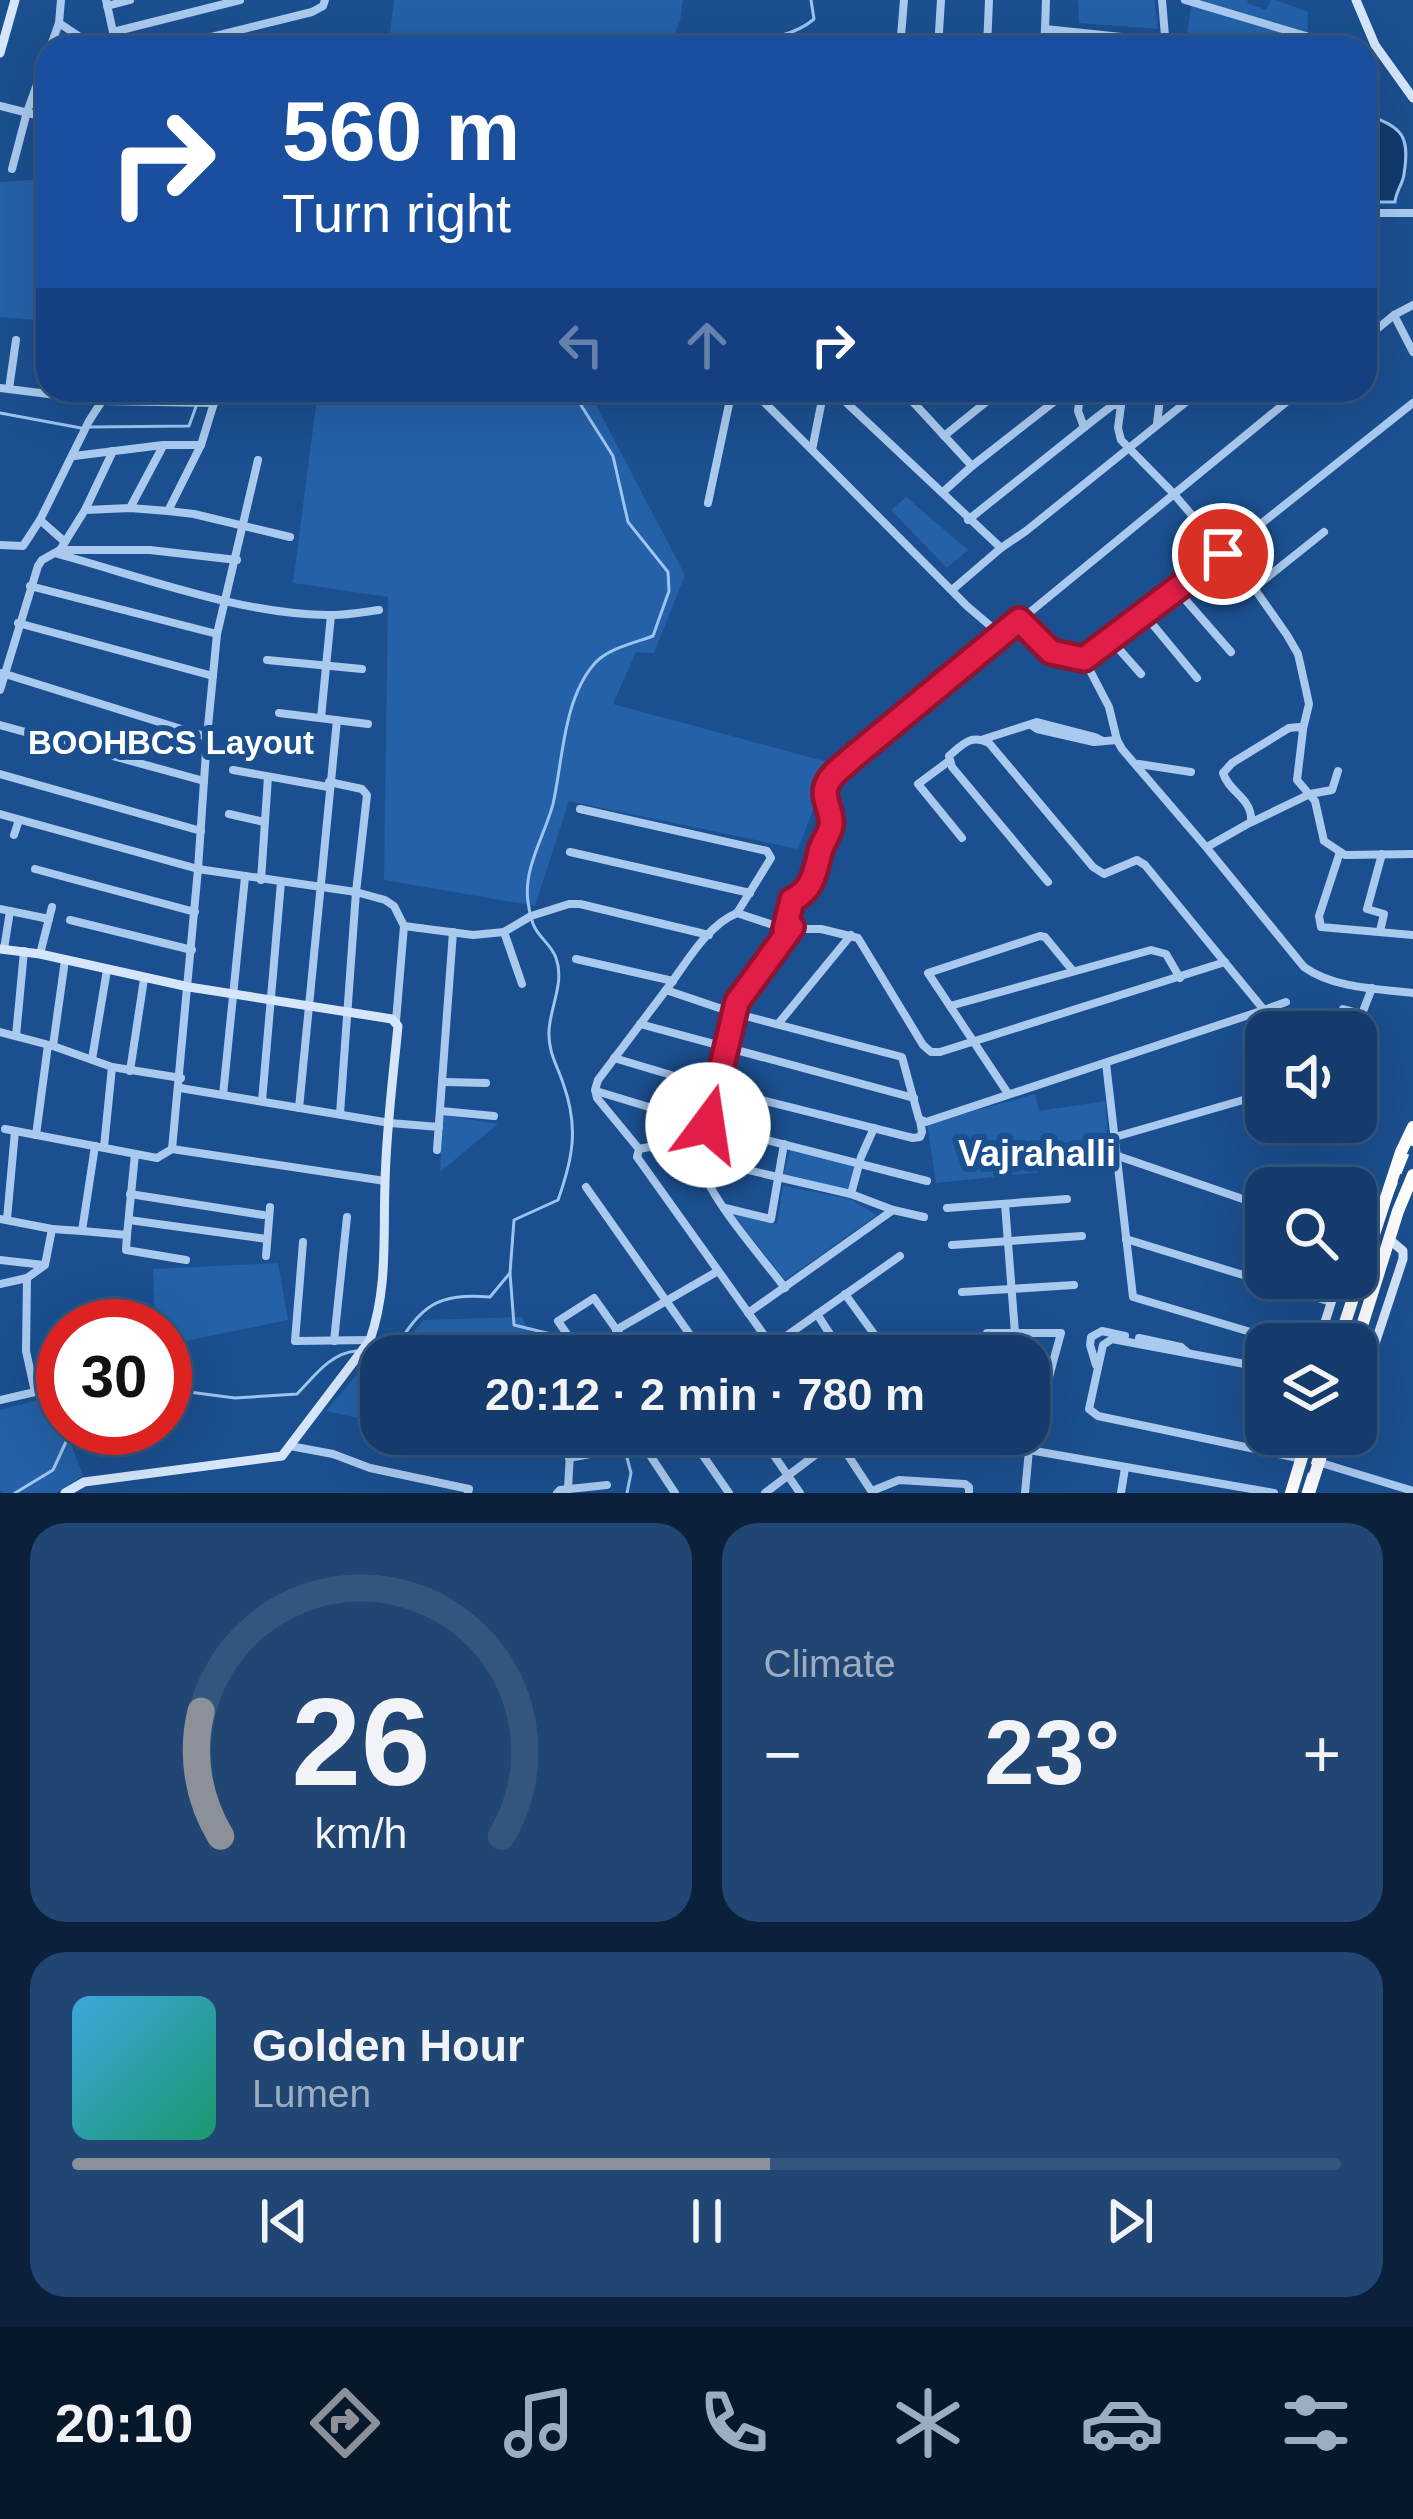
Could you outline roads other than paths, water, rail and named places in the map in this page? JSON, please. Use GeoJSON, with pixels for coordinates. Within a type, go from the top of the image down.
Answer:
{"type":"FeatureCollection","features":[{"type":"Feature","properties":{"kind":"highway"},"geometry":{"type":"LineString","coordinates":[[1377,1223],[1413,1127]]}},
{"type":"Feature","properties":{"kind":"highway"},"geometry":{"type":"LineString","coordinates":[[1363,1323],[1413,1174]]}},
{"type":"Feature","properties":{"kind":"highway"},"geometry":{"type":"LineString","coordinates":[[1377,1233],[1390,1236]]}},
{"type":"Feature","properties":{"kind":"highway"},"geometry":{"type":"LineString","coordinates":[[1291,1493],[1302,1455]]}},
{"type":"Feature","properties":{"kind":"highway"},"geometry":{"type":"LineString","coordinates":[[1309,1493],[1320,1455]]}},
{"type":"Feature","properties":{"kind":"street"},"geometry":{"type":"LineString","coordinates":[[0,52],[15,0]]}},
{"type":"Feature","properties":{"kind":"street"},"geometry":{"type":"LineString","coordinates":[[54,36],[61,0]]}},
{"type":"Feature","properties":{"kind":"street"},"geometry":{"type":"LineString","coordinates":[[114,36],[106,3],[130,0]]}},
{"type":"Feature","properties":{"kind":"street"},"geometry":{"type":"LineString","coordinates":[[112,32],[240,0]]}},
{"type":"Feature","properties":{"kind":"street"},"geometry":{"type":"LineString","coordinates":[[216,36],[312,12],[325,0]]}},
{"type":"Feature","properties":{"kind":"street"},"geometry":{"type":"LineString","coordinates":[[901,36],[904,0]]}},
{"type":"Feature","properties":{"kind":"street"},"geometry":{"type":"LineString","coordinates":[[939,36],[941,0]]}},
{"type":"Feature","properties":{"kind":"street"},"geometry":{"type":"LineString","coordinates":[[988,36],[989,0]]}},
{"type":"Feature","properties":{"kind":"street"},"geometry":{"type":"LineString","coordinates":[[1044,36],[1046,0]]}},
{"type":"Feature","properties":{"kind":"street"},"geometry":{"type":"LineString","coordinates":[[1162,0],[1165,36]]}},
{"type":"Feature","properties":{"kind":"street"},"geometry":{"type":"LineString","coordinates":[[1185,0],[1306,36]]}},
{"type":"Feature","properties":{"kind":"street"},"geometry":{"type":"LineString","coordinates":[[1356,0],[1367,36]]}},
{"type":"Feature","properties":{"kind":"street"},"geometry":{"type":"LineString","coordinates":[[59,23],[78,36]]}},
{"type":"Feature","properties":{"kind":"street"},"geometry":{"type":"LineString","coordinates":[[1045,29],[1088,36]]}},
{"type":"Feature","properties":{"kind":"street"},"geometry":{"type":"LineString","coordinates":[[236,31],[236,36]]}},
{"type":"Feature","properties":{"kind":"street"},"geometry":{"type":"LineString","coordinates":[[1377,55],[1413,98]]}},
{"type":"Feature","properties":{"kind":"street"},"geometry":{"type":"LineString","coordinates":[[12,169],[36,87]]}},
{"type":"Feature","properties":{"kind":"street"},"geometry":{"type":"LineString","coordinates":[[0,106],[36,115]]}},
{"type":"Feature","properties":{"kind":"street"},"geometry":{"type":"LineString","coordinates":[[1377,213],[1413,213]]}},
{"type":"Feature","properties":{"kind":"street"},"geometry":{"type":"LineString","coordinates":[[1377,329],[1413,305]]}},
{"type":"Feature","properties":{"kind":"street"},"geometry":{"type":"LineString","coordinates":[[1394,315],[1413,352]]}},
{"type":"Feature","properties":{"kind":"street"},"geometry":{"type":"LineString","coordinates":[[16,340],[4,389],[36,392]]}},
{"type":"Feature","properties":{"kind":"street"},"geometry":{"type":"LineString","coordinates":[[0,545],[23,546],[103,402]]}},
{"type":"Feature","properties":{"kind":"street"},"geometry":{"type":"LineString","coordinates":[[168,511],[201,445],[214,403],[177,402]]}},
{"type":"Feature","properties":{"kind":"street"},"geometry":{"type":"LineString","coordinates":[[708,503],[729,402]]}},
{"type":"Feature","properties":{"kind":"street"},"geometry":{"type":"LineString","coordinates":[[764,402],[1001,635]]}},
{"type":"Feature","properties":{"kind":"street"},"geometry":{"type":"LineString","coordinates":[[812,450],[825,402]]}},
{"type":"Feature","properties":{"kind":"street"},"geometry":{"type":"LineString","coordinates":[[842,402],[1001,548]]}},
{"type":"Feature","properties":{"kind":"street"},"geometry":{"type":"LineString","coordinates":[[944,436],[986,402]]}},
{"type":"Feature","properties":{"kind":"street"},"geometry":{"type":"LineString","coordinates":[[943,492],[1054,402]]}},
{"type":"Feature","properties":{"kind":"street"},"geometry":{"type":"LineString","coordinates":[[1079,402],[1084,427]]}},
{"type":"Feature","properties":{"kind":"street"},"geometry":{"type":"LineString","coordinates":[[1121,402],[1121,440],[1254,588],[1298,654],[1309,704],[1297,780],[1316,801],[1324,841],[1340,853],[1413,854]]}},
{"type":"Feature","properties":{"kind":"street"},"geometry":{"type":"LineString","coordinates":[[1157,426],[1160,402]]}},
{"type":"Feature","properties":{"kind":"street"},"geometry":{"type":"LineString","coordinates":[[952,590],[1186,402]]}},
{"type":"Feature","properties":{"kind":"street"},"geometry":{"type":"LineString","coordinates":[[785,1288],[702,1174],[700,1160],[737,1002],[789,928],[792,900],[813,879],[832,824],[824,792],[827,782],[1286,402]]}},
{"type":"Feature","properties":{"kind":"street"},"geometry":{"type":"LineString","coordinates":[[914,403],[972,466]]}},
{"type":"Feature","properties":{"kind":"street"},"geometry":{"type":"LineString","coordinates":[[1019,620],[1051,652],[1084,659],[1413,403]]}},
{"type":"Feature","properties":{"kind":"street"},"geometry":{"type":"LineString","coordinates":[[968,520],[1084,427],[1121,405]]}},
{"type":"Feature","properties":{"kind":"street"},"geometry":{"type":"LineString","coordinates":[[130,508],[163,445]]}},
{"type":"Feature","properties":{"kind":"street"},"geometry":{"type":"LineString","coordinates":[[74,452],[201,445]]}},
{"type":"Feature","properties":{"kind":"street"},"geometry":{"type":"LineString","coordinates":[[0,690],[42,560],[60,548],[113,450]]}},
{"type":"Feature","properties":{"kind":"street"},"geometry":{"type":"LineString","coordinates":[[172,1149],[218,634],[258,460]]}},
{"type":"Feature","properties":{"kind":"street"},"geometry":{"type":"LineString","coordinates":[[85,509],[168,511],[290,537]]}},
{"type":"Feature","properties":{"kind":"street"},"geometry":{"type":"LineString","coordinates":[[40,520],[60,548],[226,600],[331,615],[380,610]]}},
{"type":"Feature","properties":{"kind":"street"},"geometry":{"type":"LineString","coordinates":[[1254,588],[1324,532]]}},
{"type":"Feature","properties":{"kind":"street"},"geometry":{"type":"LineString","coordinates":[[60,548],[150,550],[237,560]]}},
{"type":"Feature","properties":{"kind":"street"},"geometry":{"type":"LineString","coordinates":[[31,586],[218,634]]}},
{"type":"Feature","properties":{"kind":"street"},"geometry":{"type":"LineString","coordinates":[[1176,589],[1231,652]]}},
{"type":"Feature","properties":{"kind":"street"},"geometry":{"type":"LineString","coordinates":[[1144,614],[1197,678]]}},
{"type":"Feature","properties":{"kind":"street"},"geometry":{"type":"LineString","coordinates":[[321,718],[331,615]]}},
{"type":"Feature","properties":{"kind":"street"},"geometry":{"type":"LineString","coordinates":[[19,623],[213,676]]}},
{"type":"Feature","properties":{"kind":"street"},"geometry":{"type":"LineString","coordinates":[[1110,639],[1141,674]]}},
{"type":"Feature","properties":{"kind":"street"},"geometry":{"type":"LineString","coordinates":[[1084,659],[1109,707],[1117,740],[1304,967],[1318,977],[1413,993]]}},
{"type":"Feature","properties":{"kind":"street"},"geometry":{"type":"LineString","coordinates":[[267,660],[362,669]]}},
{"type":"Feature","properties":{"kind":"street"},"geometry":{"type":"LineString","coordinates":[[2,673],[207,737]]}},
{"type":"Feature","properties":{"kind":"street"},"geometry":{"type":"LineString","coordinates":[[279,713],[368,724]]}},
{"type":"Feature","properties":{"kind":"street"},"geometry":{"type":"LineString","coordinates":[[299,1108],[337,720]]}},
{"type":"Feature","properties":{"kind":"street"},"geometry":{"type":"LineString","coordinates":[[962,838],[918,784],[968,740],[1045,723],[1103,742],[1117,740]]}},
{"type":"Feature","properties":{"kind":"street"},"geometry":{"type":"LineString","coordinates":[[0,725],[204,781]]}},
{"type":"Feature","properties":{"kind":"street"},"geometry":{"type":"LineString","coordinates":[[1251,822],[1248,803],[1223,773],[1289,728],[1303,730]]}},
{"type":"Feature","properties":{"kind":"street"},"geometry":{"type":"LineString","coordinates":[[983,740],[1093,867],[1105,874],[1137,860],[1145,865],[1264,1010]]}},
{"type":"Feature","properties":{"kind":"street"},"geometry":{"type":"LineString","coordinates":[[949,761],[1048,882]]}},
{"type":"Feature","properties":{"kind":"street"},"geometry":{"type":"LineString","coordinates":[[1137,764],[1191,772]]}},
{"type":"Feature","properties":{"kind":"street"},"geometry":{"type":"LineString","coordinates":[[233,770],[362,789],[367,795],[340,1114]]}},
{"type":"Feature","properties":{"kind":"street"},"geometry":{"type":"LineString","coordinates":[[1207,847],[1310,794],[1332,790],[1338,771]]}},
{"type":"Feature","properties":{"kind":"street"},"geometry":{"type":"LineString","coordinates":[[0,774],[201,831]]}},
{"type":"Feature","properties":{"kind":"street"},"geometry":{"type":"LineString","coordinates":[[261,880],[268,777]]}},
{"type":"Feature","properties":{"kind":"street"},"geometry":{"type":"LineString","coordinates":[[580,809],[767,851],[771,858],[737,913],[709,935],[598,1080],[597,1098],[639,1149]]}},
{"type":"Feature","properties":{"kind":"street"},"geometry":{"type":"LineString","coordinates":[[0,814],[198,869],[356,892],[394,906],[404,926],[385,1181],[385,1273],[371,1335]]}},
{"type":"Feature","properties":{"kind":"street"},"geometry":{"type":"LineString","coordinates":[[229,814],[264,822]]}},
{"type":"Feature","properties":{"kind":"street"},"geometry":{"type":"LineString","coordinates":[[14,835],[19,820]]}},
{"type":"Feature","properties":{"kind":"street"},"geometry":{"type":"LineString","coordinates":[[570,852],[750,893]]}},
{"type":"Feature","properties":{"kind":"street"},"geometry":{"type":"LineString","coordinates":[[1340,853],[1319,916],[1321,927],[1413,935]]}},
{"type":"Feature","properties":{"kind":"street"},"geometry":{"type":"LineString","coordinates":[[1380,931],[1384,914],[1366,909],[1382,854]]}},
{"type":"Feature","properties":{"kind":"street"},"geometry":{"type":"LineString","coordinates":[[35,869],[195,911]]}},
{"type":"Feature","properties":{"kind":"street"},"geometry":{"type":"LineString","coordinates":[[224,1095],[245,877]]}},
{"type":"Feature","properties":{"kind":"street"},"geometry":{"type":"LineString","coordinates":[[262,1101],[281,883]]}},
{"type":"Feature","properties":{"kind":"street"},"geometry":{"type":"LineString","coordinates":[[404,926],[472,935],[504,932],[531,916],[569,904],[709,935]]}},
{"type":"Feature","properties":{"kind":"street"},"geometry":{"type":"LineString","coordinates":[[40,954],[52,907]]}},
{"type":"Feature","properties":{"kind":"street"},"geometry":{"type":"LineString","coordinates":[[49,919],[5,910],[2,949],[144,979],[396,1021]]}},
{"type":"Feature","properties":{"kind":"street"},"geometry":{"type":"LineString","coordinates":[[737,913],[789,928],[858,938],[931,1052],[1225,962]]}},
{"type":"Feature","properties":{"kind":"street"},"geometry":{"type":"LineString","coordinates":[[70,920],[192,950]]}},
{"type":"Feature","properties":{"kind":"street"},"geometry":{"type":"LineString","coordinates":[[437,1150],[453,932]]}},
{"type":"Feature","properties":{"kind":"street"},"geometry":{"type":"LineString","coordinates":[[504,932],[522,984]]}},
{"type":"Feature","properties":{"kind":"street"},"geometry":{"type":"LineString","coordinates":[[778,1024],[851,935]]}},
{"type":"Feature","properties":{"kind":"street"},"geometry":{"type":"LineString","coordinates":[[1008,1093],[928,973],[1036,936],[1046,937],[1073,971]]}},
{"type":"Feature","properties":{"kind":"street"},"geometry":{"type":"LineString","coordinates":[[950,1006],[1150,950],[1166,954],[1180,978]]}},
{"type":"Feature","properties":{"kind":"street"},"geometry":{"type":"LineString","coordinates":[[16,1036],[25,951]]}},
{"type":"Feature","properties":{"kind":"street"},"geometry":{"type":"LineString","coordinates":[[576,958],[673,981]]}},
{"type":"Feature","properties":{"kind":"street"},"geometry":{"type":"LineString","coordinates":[[36,1135],[65,960]]}},
{"type":"Feature","properties":{"kind":"street"},"geometry":{"type":"LineString","coordinates":[[92,1059],[107,970]]}},
{"type":"Feature","properties":{"kind":"street"},"geometry":{"type":"LineString","coordinates":[[130,1071],[144,979]]}},
{"type":"Feature","properties":{"kind":"street"},"geometry":{"type":"LineString","coordinates":[[1363,1011],[1372,988]]}},
{"type":"Feature","properties":{"kind":"street"},"geometry":{"type":"LineString","coordinates":[[614,1058],[718,1089],[920,1137],[902,1057],[666,990]]}},
{"type":"Feature","properties":{"kind":"street"},"geometry":{"type":"LineString","coordinates":[[919,1119],[926,1122],[1286,1002]]}},
{"type":"Feature","properties":{"kind":"street"},"geometry":{"type":"LineString","coordinates":[[1343,1009],[1351,1011]]}},
{"type":"Feature","properties":{"kind":"street"},"geometry":{"type":"LineString","coordinates":[[640,1024],[914,1098]]}},
{"type":"Feature","properties":{"kind":"street"},"geometry":{"type":"LineString","coordinates":[[0,1032],[224,1095],[439,1127]]}},
{"type":"Feature","properties":{"kind":"street"},"geometry":{"type":"LineString","coordinates":[[1106,1064],[1132,1297],[1245,1330]]}},
{"type":"Feature","properties":{"kind":"street"},"geometry":{"type":"LineString","coordinates":[[82,1231],[112,1067]]}},
{"type":"Feature","properties":{"kind":"street"},"geometry":{"type":"LineString","coordinates":[[444,1082],[486,1083]]}},
{"type":"Feature","properties":{"kind":"street"},"geometry":{"type":"LineString","coordinates":[[595,1090],[708,1125],[928,1181]]}},
{"type":"Feature","properties":{"kind":"street"},"geometry":{"type":"LineString","coordinates":[[1115,1137],[1245,1099]]}},
{"type":"Feature","properties":{"kind":"street"},"geometry":{"type":"LineString","coordinates":[[441,1111],[494,1116]]}},
{"type":"Feature","properties":{"kind":"street"},"geometry":{"type":"LineString","coordinates":[[851,1194],[874,1128]]}},
{"type":"Feature","properties":{"kind":"street"},"geometry":{"type":"LineString","coordinates":[[128,1235],[52,1229],[3,1219],[10,1130],[157,1158],[172,1149],[385,1181]]}},
{"type":"Feature","properties":{"kind":"street"},"geometry":{"type":"LineString","coordinates":[[725,1208],[771,1220],[784,1144]]}},
{"type":"Feature","properties":{"kind":"street"},"geometry":{"type":"LineString","coordinates":[[639,1149],[649,1147],[851,1194],[924,1217]]}},
{"type":"Feature","properties":{"kind":"street"},"geometry":{"type":"LineString","coordinates":[[639,1149],[637,1157],[764,1335]]}},
{"type":"Feature","properties":{"kind":"street"},"geometry":{"type":"LineString","coordinates":[[135,1154],[126,1250],[186,1260]]}},
{"type":"Feature","properties":{"kind":"street"},"geometry":{"type":"LineString","coordinates":[[1118,1156],[1245,1201]]}},
{"type":"Feature","properties":{"kind":"street"},"geometry":{"type":"LineString","coordinates":[[586,1187],[691,1335]]}},
{"type":"Feature","properties":{"kind":"street"},"geometry":{"type":"LineString","coordinates":[[130,1194],[267,1211],[266,1256]]}},
{"type":"Feature","properties":{"kind":"street"},"geometry":{"type":"LineString","coordinates":[[946,1208],[1066,1199]]}},
{"type":"Feature","properties":{"kind":"street"},"geometry":{"type":"LineString","coordinates":[[1005,1204],[1016,1333]]}},
{"type":"Feature","properties":{"kind":"street"},"geometry":{"type":"LineString","coordinates":[[748,1312],[893,1210]]}},
{"type":"Feature","properties":{"kind":"street"},"geometry":{"type":"LineString","coordinates":[[334,1341],[347,1217]]}},
{"type":"Feature","properties":{"kind":"street"},"geometry":{"type":"LineString","coordinates":[[129,1220],[267,1239]]}},
{"type":"Feature","properties":{"kind":"street"},"geometry":{"type":"LineString","coordinates":[[0,1284],[27,1278],[45,1265],[52,1229]]}},
{"type":"Feature","properties":{"kind":"street"},"geometry":{"type":"LineString","coordinates":[[952,1245],[1082,1236]]}},
{"type":"Feature","properties":{"kind":"street"},"geometry":{"type":"LineString","coordinates":[[1377,1338],[1403,1259],[1403,1251],[1390,1236]]}},
{"type":"Feature","properties":{"kind":"street"},"geometry":{"type":"LineString","coordinates":[[1125,1239],[1331,1302]]}},
{"type":"Feature","properties":{"kind":"street"},"geometry":{"type":"LineString","coordinates":[[303,1241],[295,1341],[360,1343]]}},
{"type":"Feature","properties":{"kind":"street"},"geometry":{"type":"LineString","coordinates":[[787,1335],[900,1256]]}},
{"type":"Feature","properties":{"kind":"street"},"geometry":{"type":"LineString","coordinates":[[0,1260],[45,1265]]}},
{"type":"Feature","properties":{"kind":"street"},"geometry":{"type":"LineString","coordinates":[[616,1330],[718,1271]]}},
{"type":"Feature","properties":{"kind":"street"},"geometry":{"type":"LineString","coordinates":[[0,1400],[35,1392],[26,1351],[27,1278]]}},
{"type":"Feature","properties":{"kind":"street"},"geometry":{"type":"LineString","coordinates":[[962,1292],[1074,1285]]}},
{"type":"Feature","properties":{"kind":"street"},"geometry":{"type":"LineString","coordinates":[[845,1293],[875,1335]]}},
{"type":"Feature","properties":{"kind":"street"},"geometry":{"type":"LineString","coordinates":[[568,1335],[558,1321],[594,1298],[619,1335]]}},
{"type":"Feature","properties":{"kind":"street"},"geometry":{"type":"LineString","coordinates":[[1324,1323],[1332,1299]]}},
{"type":"Feature","properties":{"kind":"street"},"geometry":{"type":"LineString","coordinates":[[817,1314],[830,1335]]}},
{"type":"Feature","properties":{"kind":"street"},"geometry":{"type":"LineString","coordinates":[[1098,1370],[1091,1337],[1102,1331],[1125,1336]]}},
{"type":"Feature","properties":{"kind":"street"},"geometry":{"type":"LineString","coordinates":[[987,1334],[1060,1333],[1050,1374]]}},
{"type":"Feature","properties":{"kind":"street"},"geometry":{"type":"LineString","coordinates":[[1138,1338],[1181,1347],[1188,1353]]}},
{"type":"Feature","properties":{"kind":"street"},"geometry":{"type":"LineString","coordinates":[[1245,1364],[1112,1339],[1103,1345],[1089,1409],[1093,1414],[1245,1446]]}},
{"type":"Feature","properties":{"kind":"street"},"geometry":{"type":"LineString","coordinates":[[65,1493],[84,1482],[282,1456],[360,1353]]}},
{"type":"Feature","properties":{"kind":"street"},"geometry":{"type":"LineString","coordinates":[[290,1446],[468,1493]]}},
{"type":"Feature","properties":{"kind":"street"},"geometry":{"type":"LineString","coordinates":[[1050,1454],[1274,1493]]}},
{"type":"Feature","properties":{"kind":"street"},"geometry":{"type":"LineString","coordinates":[[568,1489],[569,1455]]}},
{"type":"Feature","properties":{"kind":"street"},"geometry":{"type":"LineString","coordinates":[[569,1458],[585,1455]]}},
{"type":"Feature","properties":{"kind":"street"},"geometry":{"type":"LineString","coordinates":[[650,1455],[675,1493]]}},
{"type":"Feature","properties":{"kind":"street"},"geometry":{"type":"LineString","coordinates":[[703,1455],[729,1493]]}},
{"type":"Feature","properties":{"kind":"street"},"geometry":{"type":"LineString","coordinates":[[774,1455],[800,1493]]}},
{"type":"Feature","properties":{"kind":"street"},"geometry":{"type":"LineString","coordinates":[[765,1493],[814,1455]]}},
{"type":"Feature","properties":{"kind":"street"},"geometry":{"type":"LineString","coordinates":[[850,1455],[872,1492],[899,1480],[965,1484],[969,1493]]}},
{"type":"Feature","properties":{"kind":"street"},"geometry":{"type":"LineString","coordinates":[[1025,1493],[1029,1455]]}},
{"type":"Feature","properties":{"kind":"street"},"geometry":{"type":"LineString","coordinates":[[1288,1455],[1301,1459]]}},
{"type":"Feature","properties":{"kind":"street"},"geometry":{"type":"LineString","coordinates":[[1318,1462],[1413,1491]]}},
{"type":"Feature","properties":{"kind":"street"},"geometry":{"type":"LineString","coordinates":[[1121,1493],[1125,1468]]}},
{"type":"Feature","properties":{"kind":"street"},"geometry":{"type":"LineString","coordinates":[[557,1493],[608,1485]]}},
{"type":"Feature","properties":{"kind":"waterway"},"geometry":{"type":"LineString","coordinates":[[778,36],[814,19],[811,0]]}},
{"type":"Feature","properties":{"kind":"waterway"},"geometry":{"type":"LineString","coordinates":[[90,427],[189,426],[198,402]]}},
{"type":"Feature","properties":{"kind":"waterway"},"geometry":{"type":"LineString","coordinates":[[405,1335],[423,1312],[444,1300],[490,1297],[510,1273],[514,1220],[558,1200],[570,1156],[571,1114],[549,1039],[558,967],[532,922],[529,877],[553,804],[576,694],[607,653],[653,636],[669,591],[668,572],[628,522],[613,456],[579,402]]}},
{"type":"Feature","properties":{"kind":"waterway"},"geometry":{"type":"LineString","coordinates":[[0,413],[81,428]]}},
{"type":"Feature","properties":{"kind":"waterway"},"geometry":{"type":"LineString","coordinates":[[510,1273],[514,1325],[555,1335]]}},
{"type":"Feature","properties":{"kind":"waterway"},"geometry":{"type":"LineString","coordinates":[[192,1392],[235,1398],[297,1394],[330,1361],[356,1351]]}},
{"type":"Feature","properties":{"kind":"waterway"},"geometry":{"type":"LineString","coordinates":[[15,1493],[53,1470],[60,1455]]}},
{"type":"Feature","properties":{"kind":"waterway"},"geometry":{"type":"LineString","coordinates":[[626,1455],[631,1473],[627,1493]]}},
{"type":"Feature","properties":{"kind":"railway"},"geometry":{"type":"LineString","coordinates":[[1349,1323],[1413,1141]]}},
{"type":"Feature","properties":{"kind":"railway"},"geometry":{"type":"LineString","coordinates":[[1303,1493],[1315,1455]]}},
{"type":"Feature","properties":{"kind":"district","name":"BOOHBCS Layout"},"geometry":{"type":"Point","coordinates":[171,742]}},
{"type":"Feature","properties":{"kind":"district","name":"Vajrahalli"},"geometry":{"type":"Point","coordinates":[1037,1153]}}]}
